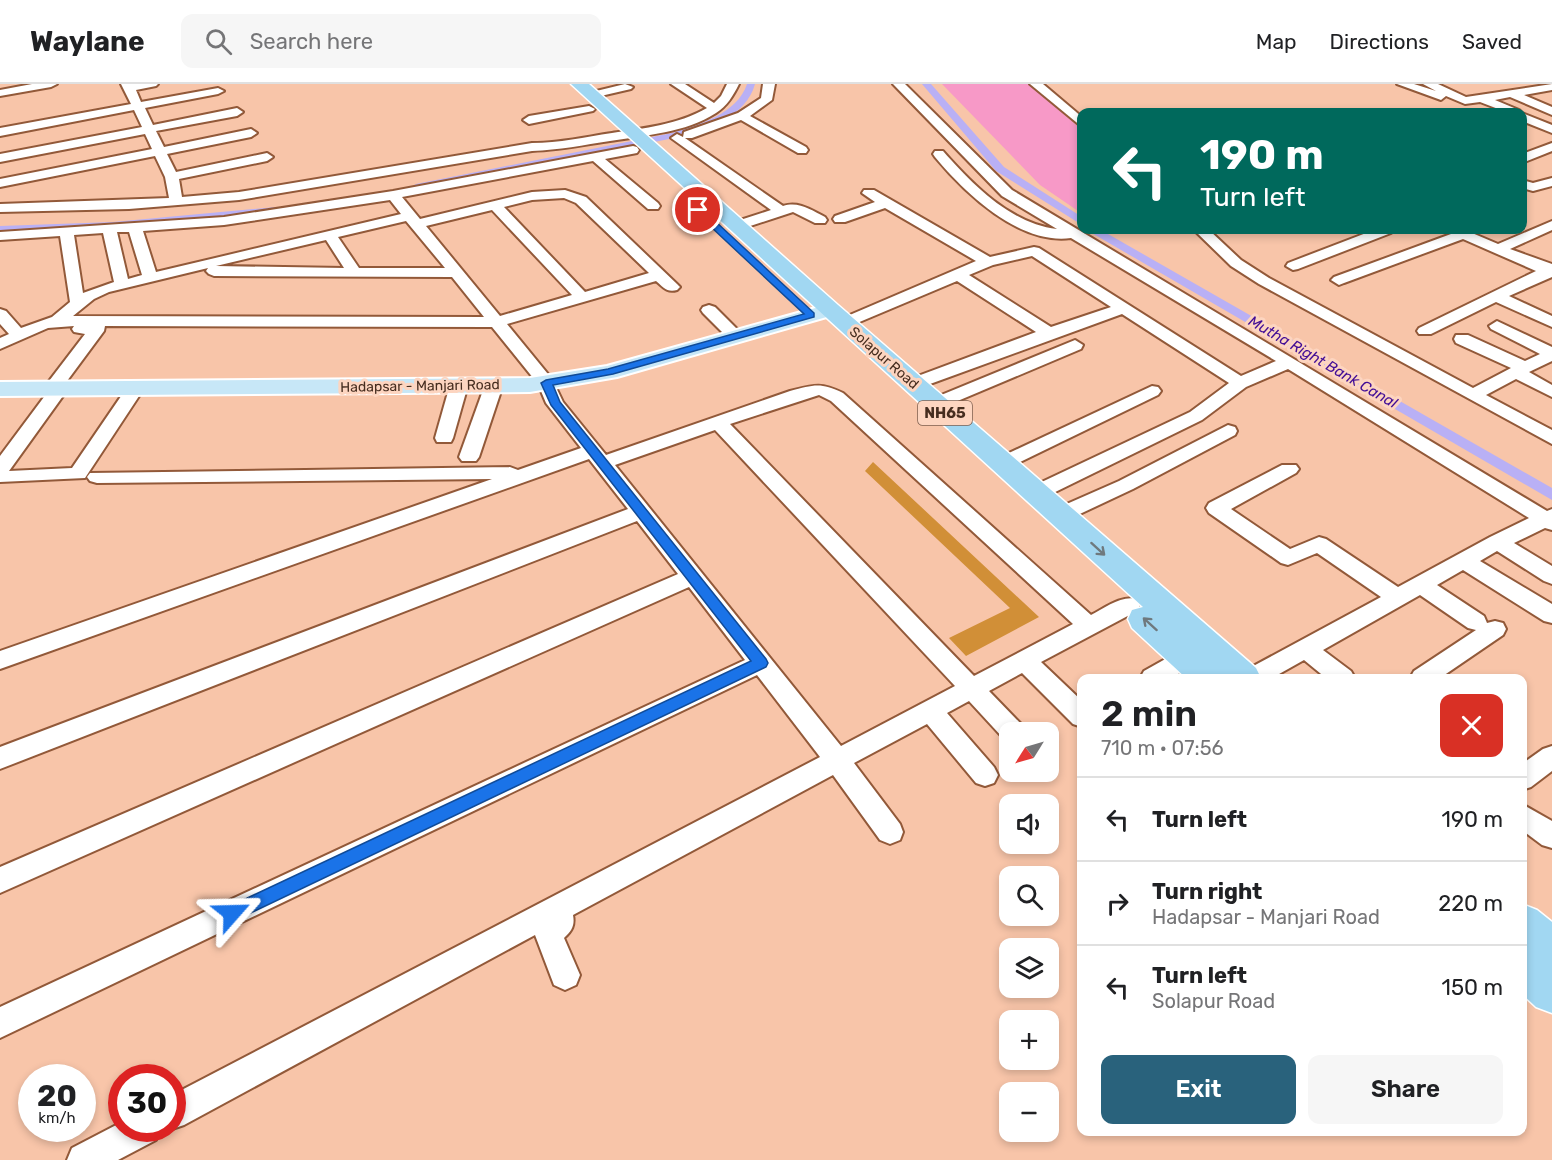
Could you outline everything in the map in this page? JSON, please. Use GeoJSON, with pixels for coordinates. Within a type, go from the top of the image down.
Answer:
{"type":"FeatureCollection","features":[{"type":"Feature","properties":{"kind":"highway","name":"Solapur Road"},"geometry":{"type":"LineString","coordinates":[[562,84],[587,96],[634,142],[828,316],[913,384],[1239,674]]}},
{"type":"Feature","properties":{"kind":"highway","name":"Solapur Road"},"geometry":{"type":"LineString","coordinates":[[634,142],[736,226],[1129,605],[1204,674]]}},
{"type":"Feature","properties":{"kind":"highway"},"geometry":{"type":"LineString","coordinates":[[1527,928],[1552,950]]}},
{"type":"Feature","properties":{"kind":"highway"},"geometry":{"type":"LineString","coordinates":[[1527,968],[1552,991]]}},
{"type":"Feature","properties":{"kind":"main road","name":"Hadapsar - Manjari Road"},"geometry":{"type":"LineString","coordinates":[[0,389],[134,390],[546,383],[609,372],[736,337],[828,316]]}},
{"type":"Feature","properties":{"kind":"street"},"geometry":{"type":"LineString","coordinates":[[0,93],[51,84]]}},
{"type":"Feature","properties":{"kind":"street"},"geometry":{"type":"LineString","coordinates":[[152,84],[128,86],[172,177],[176,201]]}},
{"type":"Feature","properties":{"kind":"street"},"geometry":{"type":"LineString","coordinates":[[677,84],[714,108]]}},
{"type":"Feature","properties":{"kind":"street"},"geometry":{"type":"LineString","coordinates":[[51,325],[94,293],[180,270],[255,234],[351,202],[595,157],[690,121],[714,108],[733,84]]}},
{"type":"Feature","properties":{"kind":"street"},"geometry":{"type":"LineString","coordinates":[[0,208],[176,201],[239,196],[532,147],[677,138],[742,116],[764,104],[769,84]]}},
{"type":"Feature","properties":{"kind":"street"},"geometry":{"type":"LineString","coordinates":[[899,84],[1007,193],[1550,519]]}},
{"type":"Feature","properties":{"kind":"street"},"geometry":{"type":"LineString","coordinates":[[1036,84],[1077,120]]}},
{"type":"Feature","properties":{"kind":"street"},"geometry":{"type":"LineString","coordinates":[[1403,84],[1474,108]]}},
{"type":"Feature","properties":{"kind":"street"},"geometry":{"type":"LineString","coordinates":[[1429,84],[1466,100],[1485,94],[1547,86],[1552,94]]}},
{"type":"Feature","properties":{"kind":"street"},"geometry":{"type":"LineString","coordinates":[[529,120],[587,96],[627,87]]}},
{"type":"Feature","properties":{"kind":"street"},"geometry":{"type":"LineString","coordinates":[[1514,90],[1552,111]]}},
{"type":"Feature","properties":{"kind":"street"},"geometry":{"type":"LineString","coordinates":[[0,132],[218,92]]}},
{"type":"Feature","properties":{"kind":"street"},"geometry":{"type":"LineString","coordinates":[[1485,94],[1508,108]]}},
{"type":"Feature","properties":{"kind":"street"},"geometry":{"type":"LineString","coordinates":[[0,158],[237,112]]}},
{"type":"Feature","properties":{"kind":"street"},"geometry":{"type":"LineString","coordinates":[[742,116],[802,150]]}},
{"type":"Feature","properties":{"kind":"street"},"geometry":{"type":"LineString","coordinates":[[1527,118],[1552,129]]}},
{"type":"Feature","properties":{"kind":"street"},"geometry":{"type":"LineString","coordinates":[[1527,128],[1552,136]]}},
{"type":"Feature","properties":{"kind":"street"},"geometry":{"type":"LineString","coordinates":[[0,183],[251,133]]}},
{"type":"Feature","properties":{"kind":"street"},"geometry":{"type":"LineString","coordinates":[[677,138],[781,211]]}},
{"type":"Feature","properties":{"kind":"street"},"geometry":{"type":"LineString","coordinates":[[1527,157],[1552,147]]}},
{"type":"Feature","properties":{"kind":"street"},"geometry":{"type":"LineString","coordinates":[[939,154],[989,202],[1029,226],[1041,231],[1078,236]]}},
{"type":"Feature","properties":{"kind":"street"},"geometry":{"type":"LineString","coordinates":[[172,177],[267,157]]}},
{"type":"Feature","properties":{"kind":"street"},"geometry":{"type":"LineString","coordinates":[[595,157],[653,206]]}},
{"type":"Feature","properties":{"kind":"street"},"geometry":{"type":"LineString","coordinates":[[1527,185],[1533,187],[1552,182]]}},
{"type":"Feature","properties":{"kind":"street"},"geometry":{"type":"LineString","coordinates":[[869,193],[988,262]]}},
{"type":"Feature","properties":{"kind":"street"},"geometry":{"type":"LineString","coordinates":[[0,236],[135,227],[255,234],[329,234],[364,226],[413,220],[495,205],[532,196],[565,194],[581,201],[672,287]]}},
{"type":"Feature","properties":{"kind":"street"},"geometry":{"type":"LineString","coordinates":[[393,195],[546,383],[555,403],[837,760],[890,832]]}},
{"type":"Feature","properties":{"kind":"street"},"geometry":{"type":"LineString","coordinates":[[351,202],[364,226]]}},
{"type":"Feature","properties":{"kind":"street"},"geometry":{"type":"LineString","coordinates":[[840,219],[887,203]]}},
{"type":"Feature","properties":{"kind":"street"},"geometry":{"type":"LineString","coordinates":[[495,205],[582,297]]}},
{"type":"Feature","properties":{"kind":"street"},"geometry":{"type":"LineString","coordinates":[[736,226],[797,207],[820,220]]}},
{"type":"Feature","properties":{"kind":"street"},"geometry":{"type":"LineString","coordinates":[[297,220],[316,225]]}},
{"type":"Feature","properties":{"kind":"street"},"geometry":{"type":"LineString","coordinates":[[1498,249],[1552,225]]}},
{"type":"Feature","properties":{"kind":"street"},"geometry":{"type":"LineString","coordinates":[[135,227],[150,278]]}},
{"type":"Feature","properties":{"kind":"street"},"geometry":{"type":"LineString","coordinates":[[110,230],[122,284]]}},
{"type":"Feature","properties":{"kind":"street"},"geometry":{"type":"LineString","coordinates":[[67,232],[67,246],[76,298]]}},
{"type":"Feature","properties":{"kind":"street"},"geometry":{"type":"LineString","coordinates":[[329,234],[354,272]]}},
{"type":"Feature","properties":{"kind":"street"},"geometry":{"type":"LineString","coordinates":[[1205,234],[1236,263],[1256,277],[1552,438]]}},
{"type":"Feature","properties":{"kind":"street"},"geometry":{"type":"LineString","coordinates":[[1293,266],[1376,234]]}},
{"type":"Feature","properties":{"kind":"street"},"geometry":{"type":"LineString","coordinates":[[1339,280],[1454,234]]}},
{"type":"Feature","properties":{"kind":"street"},"geometry":{"type":"LineString","coordinates":[[1464,234],[1551,271]]}},
{"type":"Feature","properties":{"kind":"street"},"geometry":{"type":"LineString","coordinates":[[828,316],[958,275],[988,262],[1034,251],[1240,383]]}},
{"type":"Feature","properties":{"kind":"street"},"geometry":{"type":"LineString","coordinates":[[180,270],[458,273]]}},
{"type":"Feature","properties":{"kind":"street"},"geometry":{"type":"LineString","coordinates":[[1425,331],[1551,271]]}},
{"type":"Feature","properties":{"kind":"street"},"geometry":{"type":"LineString","coordinates":[[51,325],[498,322],[659,275]]}},
{"type":"Feature","properties":{"kind":"street"},"geometry":{"type":"LineString","coordinates":[[958,275],[1049,333]]}},
{"type":"Feature","properties":{"kind":"street"},"geometry":{"type":"LineString","coordinates":[[1496,296],[1552,322]]}},
{"type":"Feature","properties":{"kind":"street"},"geometry":{"type":"LineString","coordinates":[[913,384],[1049,333],[1124,308]]}},
{"type":"Feature","properties":{"kind":"street"},"geometry":{"type":"LineString","coordinates":[[709,310],[736,337]]}},
{"type":"Feature","properties":{"kind":"street"},"geometry":{"type":"LineString","coordinates":[[2,318],[19,335]]}},
{"type":"Feature","properties":{"kind":"street"},"geometry":{"type":"LineString","coordinates":[[0,345],[43,324],[98,328],[2,473]]}},
{"type":"Feature","properties":{"kind":"street"},"geometry":{"type":"LineString","coordinates":[[1497,326],[1552,353]]}},
{"type":"Feature","properties":{"kind":"street"},"geometry":{"type":"LineString","coordinates":[[1462,339],[1520,370],[1552,392]]}},
{"type":"Feature","properties":{"kind":"street"},"geometry":{"type":"LineString","coordinates":[[935,404],[1075,345]]}},
{"type":"Feature","properties":{"kind":"street"},"geometry":{"type":"LineString","coordinates":[[1472,395],[1552,353]]}},
{"type":"Feature","properties":{"kind":"street"},"geometry":{"type":"LineString","coordinates":[[1036,493],[1196,416],[1240,383],[1289,362]]}},
{"type":"Feature","properties":{"kind":"street"},"geometry":{"type":"LineString","coordinates":[[444,438],[459,385]]}},
{"type":"Feature","properties":{"kind":"street"},"geometry":{"type":"LineString","coordinates":[[469,457],[494,385]]}},
{"type":"Feature","properties":{"kind":"street"},"geometry":{"type":"LineString","coordinates":[[0,660],[530,473],[718,423],[796,395],[821,389],[837,397],[1089,626]]}},
{"type":"Feature","properties":{"kind":"street"},"geometry":{"type":"LineString","coordinates":[[2,473],[78,474],[134,390]]}},
{"type":"Feature","properties":{"kind":"street"},"geometry":{"type":"LineString","coordinates":[[1003,463],[1152,391]]}},
{"type":"Feature","properties":{"kind":"street"},"geometry":{"type":"LineString","coordinates":[[718,423],[1004,722]]}},
{"type":"Feature","properties":{"kind":"street"},"geometry":{"type":"LineString","coordinates":[[1060,515],[1126,485],[1228,431]]}},
{"type":"Feature","properties":{"kind":"street"},"geometry":{"type":"LineString","coordinates":[[1289,469],[1216,508],[1288,558],[1319,544],[1398,598]]}},
{"type":"Feature","properties":{"kind":"street"},"geometry":{"type":"LineString","coordinates":[[97,477],[530,473]]}},
{"type":"Feature","properties":{"kind":"street"},"geometry":{"type":"LineString","coordinates":[[0,758],[641,512]]}},
{"type":"Feature","properties":{"kind":"street"},"geometry":{"type":"LineString","coordinates":[[1259,674],[1497,542],[1550,519]]}},
{"type":"Feature","properties":{"kind":"street"},"geometry":{"type":"LineString","coordinates":[[1497,542],[1552,576]]}},
{"type":"Feature","properties":{"kind":"street"},"geometry":{"type":"LineString","coordinates":[[1464,561],[1552,615]]}},
{"type":"Feature","properties":{"kind":"street"},"geometry":{"type":"LineString","coordinates":[[0,880],[692,577]]}},
{"type":"Feature","properties":{"kind":"street"},"geometry":{"type":"LineString","coordinates":[[1421,585],[1486,626],[1427,674]]}},
{"type":"Feature","properties":{"kind":"street"},"geometry":{"type":"LineString","coordinates":[[186,1106],[1129,605]]}},
{"type":"Feature","properties":{"kind":"street"},"geometry":{"type":"LineString","coordinates":[[1306,649],[1338,674]]}},
{"type":"Feature","properties":{"kind":"street"},"geometry":{"type":"LineString","coordinates":[[1158,674],[1185,657]]}},
{"type":"Feature","properties":{"kind":"street"},"geometry":{"type":"LineString","coordinates":[[1024,660],[1077,712]]}},
{"type":"Feature","properties":{"kind":"street"},"geometry":{"type":"LineString","coordinates":[[0,1023],[760,663]]}},
{"type":"Feature","properties":{"kind":"street"},"geometry":{"type":"LineString","coordinates":[[930,711],[985,775]]}},
{"type":"Feature","properties":{"kind":"street"},"geometry":{"type":"LineString","coordinates":[[1527,776],[1552,758]]}},
{"type":"Feature","properties":{"kind":"street"},"geometry":{"type":"LineString","coordinates":[[1527,818],[1552,836]]}},
{"type":"Feature","properties":{"kind":"street"},"geometry":{"type":"LineString","coordinates":[[557,909],[560,923],[552,929],[549,937],[565,975]]}},
{"type":"Feature","properties":{"kind":"street"},"geometry":{"type":"LineString","coordinates":[[84,1160],[118,1142]]}},
{"type":"Feature","properties":{"kind":"shaded area"},"geometry":{"type":"Polygon","coordinates":[[[942,84],[1029,84],[1077,126],[1077,210],[1040,185],[942,84]]]}},
{"type":"Feature","properties":{"kind":"building"},"geometry":{"type":"Polygon","coordinates":[[[873,462],[1039,617],[966,656],[949,638],[1010,608],[865,471],[873,462]]]}},
{"type":"Feature","properties":{"kind":"waterway"},"geometry":{"type":"LineString","coordinates":[[416,187],[676,135],[716,120],[729,112],[748,95],[751,84]]}},
{"type":"Feature","properties":{"kind":"waterway","name":"Mutha Right Bank Canal"},"geometry":{"type":"LineString","coordinates":[[926,84],[1000,169],[1077,219]]}},
{"type":"Feature","properties":{"kind":"waterway"},"geometry":{"type":"LineString","coordinates":[[0,229],[113,225],[276,210]]}},
{"type":"Feature","properties":{"kind":"waterway","name":"Mutha Right Bank Canal"},"geometry":{"type":"LineString","coordinates":[[1101,234],[1552,495]]}},
{"type":"Feature","properties":{"kind":"route"},"geometry":{"type":"LineString","coordinates":[[232,913],[760,663],[555,403],[546,383],[609,372],[811,315],[698,210]]}}]}
